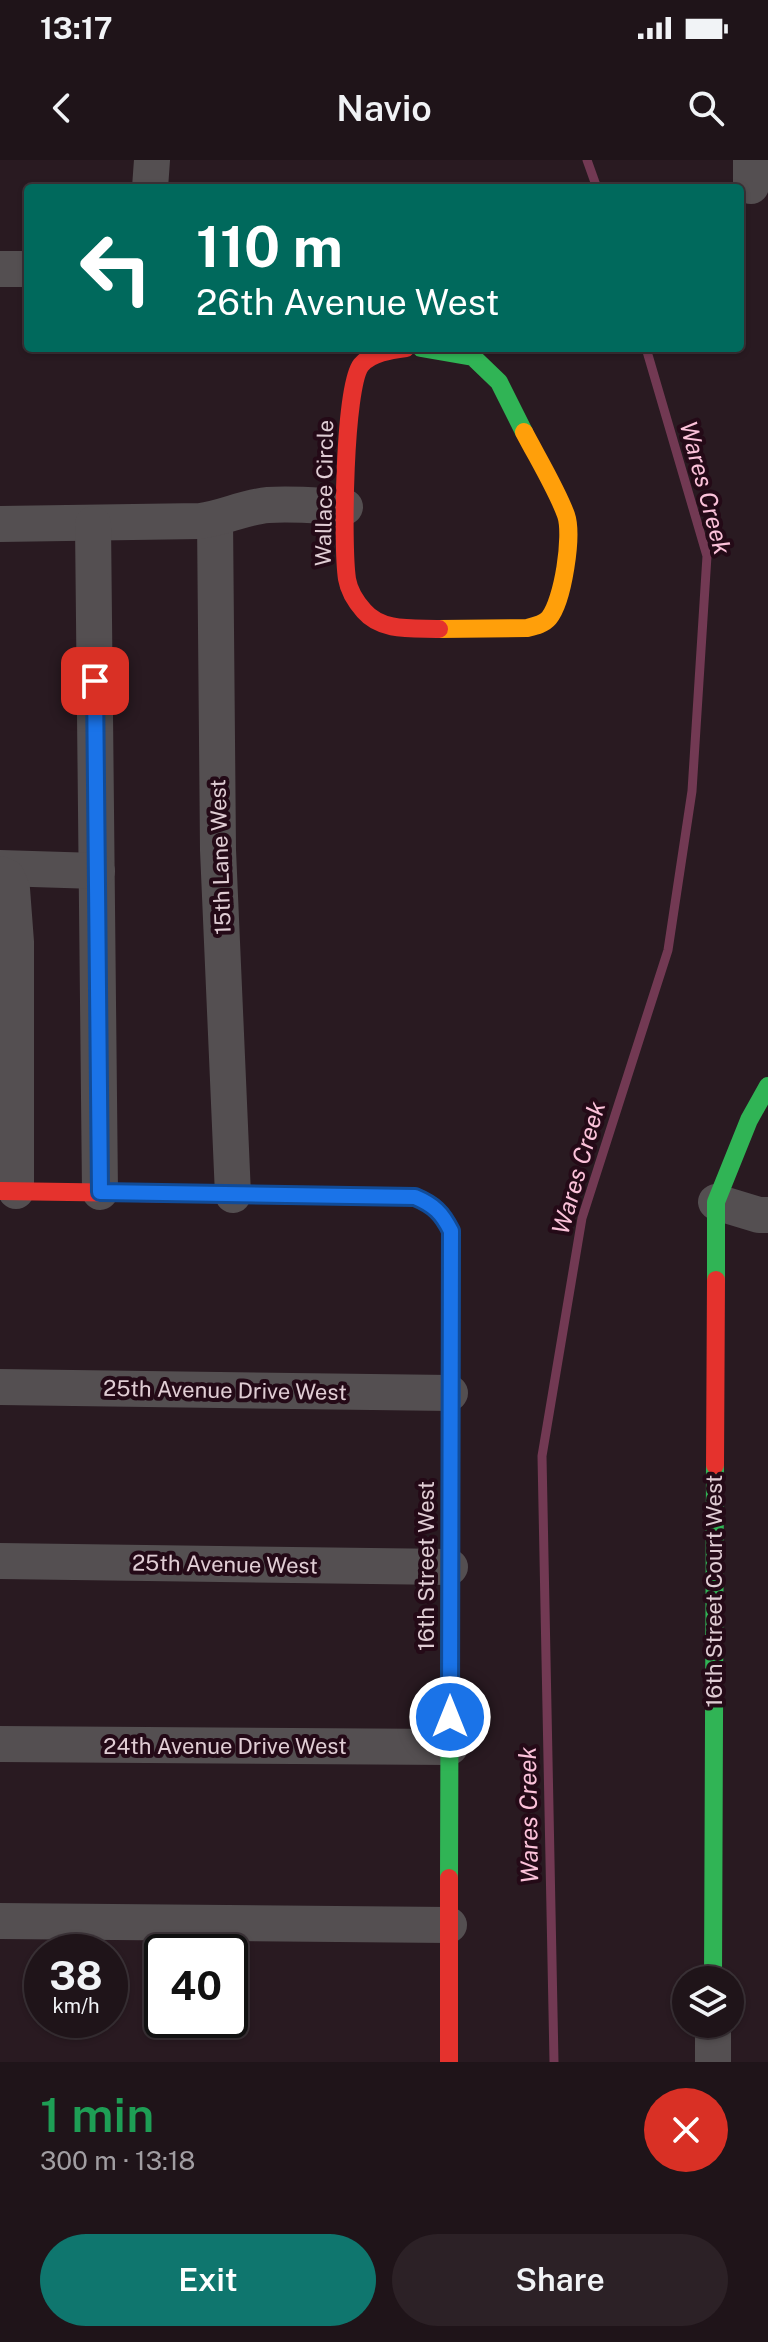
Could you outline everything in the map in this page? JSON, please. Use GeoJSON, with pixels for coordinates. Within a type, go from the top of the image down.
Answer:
{"type":"FeatureCollection","features":[{"type":"Feature","properties":{"kind":"street"},"geometry":{"type":"LineString","coordinates":[[150,184],[152,160]]}},
{"type":"Feature","properties":{"kind":"street"},"geometry":{"type":"LineString","coordinates":[[0,269],[24,269]]}},
{"type":"Feature","properties":{"kind":"street","name":"Wallace Circle"},"geometry":{"type":"LineString","coordinates":[[386,352],[362,364],[354,378],[350,398],[345,507],[347,578],[351,593],[365,613],[394,628],[470,630],[527,628],[541,624],[549,618],[558,602],[566,558],[567,518],[499,382],[473,357],[444,352]]}},
{"type":"Feature","properties":{"kind":"street"},"geometry":{"type":"LineString","coordinates":[[0,524],[200,521],[269,505],[345,507]]}},
{"type":"Feature","properties":{"kind":"street","name":"15th Lane West"},"geometry":{"type":"LineString","coordinates":[[215,519],[218,850],[233,1195]]}},
{"type":"Feature","properties":{"kind":"street"},"geometry":{"type":"LineString","coordinates":[[93,524],[100,1192]]}},
{"type":"Feature","properties":{"kind":"street"},"geometry":{"type":"LineString","coordinates":[[0,871],[97,871]]}},
{"type":"Feature","properties":{"kind":"street"},"geometry":{"type":"LineString","coordinates":[[0,871],[7,877],[12,889],[16,942],[8,1191],[233,1195]]}},
{"type":"Feature","properties":{"kind":"street"},"geometry":{"type":"LineString","coordinates":[[768,1086],[749,1120],[716,1202],[768,1215]]}},
{"type":"Feature","properties":{"kind":"street","name":"16th Street West"},"geometry":{"type":"LineString","coordinates":[[233,1195],[415,1197],[444,1216],[451,1231],[449,2062]]}},
{"type":"Feature","properties":{"kind":"street","name":"16th Street Court West"},"geometry":{"type":"LineString","coordinates":[[713,1966],[716,1202]]}},
{"type":"Feature","properties":{"kind":"street","name":"25th Avenue Drive West"},"geometry":{"type":"LineString","coordinates":[[0,1387],[450,1393]]}},
{"type":"Feature","properties":{"kind":"street","name":"25th Avenue West"},"geometry":{"type":"LineString","coordinates":[[0,1561],[450,1567]]}},
{"type":"Feature","properties":{"kind":"street","name":"24th Avenue Drive West"},"geometry":{"type":"LineString","coordinates":[[0,1744],[450,1747]]}},
{"type":"Feature","properties":{"kind":"street"},"geometry":{"type":"LineString","coordinates":[[0,1921],[449,1925]]}},
{"type":"Feature","properties":{"kind":"street"},"geometry":{"type":"LineString","coordinates":[[713,2038],[713,2062]]}},
{"type":"Feature","properties":{"kind":"waterway","name":"Wares Creek"},"geometry":{"type":"LineString","coordinates":[[587,160],[596,184]]}},
{"type":"Feature","properties":{"kind":"waterway","name":"Wares Creek"},"geometry":{"type":"LineString","coordinates":[[554,2062],[542,1456],[582,1218],[668,950],[692,791],[707,556],[647,352]]}},
{"type":"Feature","properties":{"kind":"traffic: fast"},"geometry":{"type":"LineString","coordinates":[[444,352],[473,357],[499,382],[524,432]]}},
{"type":"Feature","properties":{"kind":"traffic: fast"},"geometry":{"type":"LineString","coordinates":[[716,1280],[716,1202],[749,1120],[768,1086]]}},
{"type":"Feature","properties":{"kind":"traffic: fast"},"geometry":{"type":"LineString","coordinates":[[408,1197],[422,1200],[434,1208],[451,1231],[449,1878]]}},
{"type":"Feature","properties":{"kind":"traffic: fast"},"geometry":{"type":"LineString","coordinates":[[713,1966],[715,1465]]}},
{"type":"Feature","properties":{"kind":"traffic: slow"},"geometry":{"type":"LineString","coordinates":[[439,629],[527,628],[545,622],[554,610],[565,568],[568,524],[557,495],[524,432]]}},
{"type":"Feature","properties":{"kind":"traffic: jam"},"geometry":{"type":"LineString","coordinates":[[385,352],[361,365],[355,379],[346,468],[347,579],[358,604],[380,623],[398,628],[439,629]]}},
{"type":"Feature","properties":{"kind":"traffic: jam"},"geometry":{"type":"LineString","coordinates":[[0,1191],[408,1197]]}},
{"type":"Feature","properties":{"kind":"traffic: jam"},"geometry":{"type":"LineString","coordinates":[[715,1465],[716,1280]]}},
{"type":"Feature","properties":{"kind":"traffic: jam"},"geometry":{"type":"LineString","coordinates":[[449,1878],[449,2062]]}},
{"type":"Feature","properties":{"kind":"route"},"geometry":{"type":"LineString","coordinates":[[95,681],[100,1192],[415,1197],[444,1216],[451,1231],[450,1717]]}}]}
